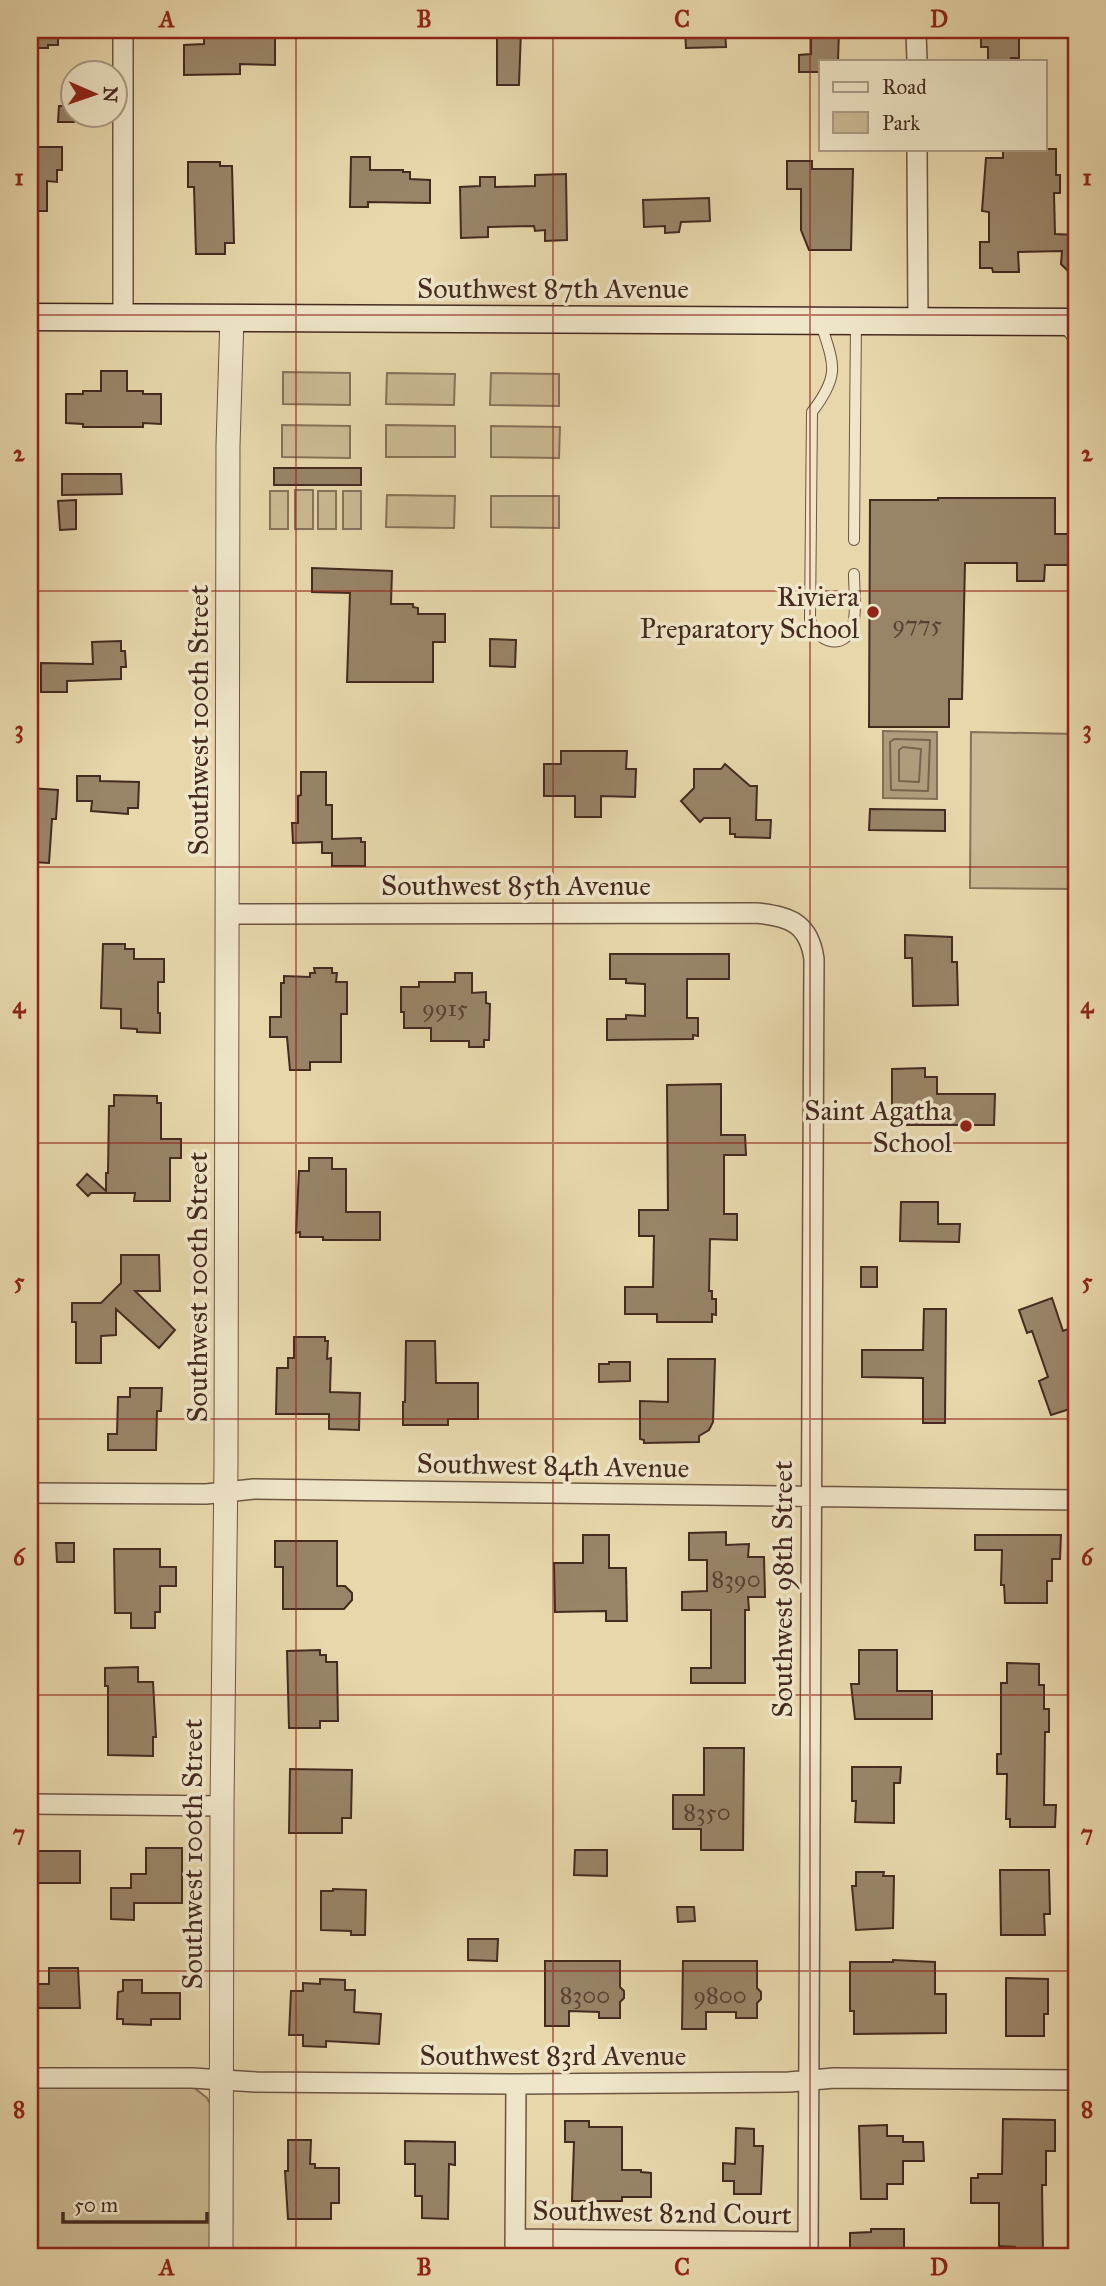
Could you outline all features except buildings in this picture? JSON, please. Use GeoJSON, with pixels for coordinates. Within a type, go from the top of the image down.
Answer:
{"type":"FeatureCollection","features":[{"type":"Feature","properties":{"kind":"main road","name":"Southwest 87th Avenue"},"geometry":{"type":"LineString","coordinates":[[30,317],[856,320],[1071,328]]}},
{"type":"Feature","properties":{"kind":"street"},"geometry":{"type":"LineString","coordinates":[[123,30],[123,317]]}},
{"type":"Feature","properties":{"kind":"street"},"geometry":{"type":"LineString","coordinates":[[916,30],[917,60]]}},
{"type":"Feature","properties":{"kind":"street"},"geometry":{"type":"LineString","coordinates":[[917,150],[918,321]]}},
{"type":"Feature","properties":{"kind":"street","name":"Southwest 100th Street"},"geometry":{"type":"LineString","coordinates":[[221,2256],[228,445],[232,317]]}},
{"type":"Feature","properties":{"kind":"street","name":"Southwest 85th Avenue"},"geometry":{"type":"LineString","coordinates":[[228,914],[756,913],[780,916],[801,926]]}},
{"type":"Feature","properties":{"kind":"street","name":"Southwest 98th Street"},"geometry":{"type":"LineString","coordinates":[[801,926],[807,934],[814,959],[808,2249]]}},
{"type":"Feature","properties":{"kind":"street","name":"Southwest 84th Avenue"},"geometry":{"type":"LineString","coordinates":[[30,1493],[206,1494],[254,1489],[1076,1500]]}},
{"type":"Feature","properties":{"kind":"street"},"geometry":{"type":"LineString","coordinates":[[30,1804],[222,1806]]}},
{"type":"Feature","properties":{"kind":"street","name":"Southwest 83rd Avenue"},"geometry":{"type":"LineString","coordinates":[[30,2078],[516,2084],[834,2078],[1076,2080]]}},
{"type":"Feature","properties":{"kind":"street"},"geometry":{"type":"LineString","coordinates":[[515,2247],[516,2084]]}},
{"type":"Feature","properties":{"kind":"street","name":"Southwest 82nd Court"},"geometry":{"type":"LineString","coordinates":[[515,2247],[808,2249]]}},
{"type":"Feature","properties":{"kind":"lane"},"geometry":{"type":"LineString","coordinates":[[854,540],[856,320]]}},
{"type":"Feature","properties":{"kind":"lane"},"geometry":{"type":"LineString","coordinates":[[820,321],[834,374],[827,393],[812,412],[810,620],[815,633],[825,641],[841,640],[848,635],[852,626],[854,574]]}},
{"type":"Feature","properties":{"kind":"green space"},"geometry":{"type":"Polygon","coordinates":[[[283,372],[350,373],[350,405],[283,404],[283,372]]]}},
{"type":"Feature","properties":{"kind":"green space"},"geometry":{"type":"Polygon","coordinates":[[[387,373],[455,374],[454,405],[386,404],[387,373]]]}},
{"type":"Feature","properties":{"kind":"green space"},"geometry":{"type":"Polygon","coordinates":[[[491,373],[559,374],[559,406],[490,405],[491,373]]]}},
{"type":"Feature","properties":{"kind":"green space"},"geometry":{"type":"Polygon","coordinates":[[[282,425],[350,426],[350,458],[282,457],[282,425]]]}},
{"type":"Feature","properties":{"kind":"green space"},"geometry":{"type":"Polygon","coordinates":[[[386,425],[455,426],[455,457],[386,457],[386,425]]]}},
{"type":"Feature","properties":{"kind":"green space"},"geometry":{"type":"Polygon","coordinates":[[[491,426],[560,427],[559,458],[491,457],[491,426]]]}},
{"type":"Feature","properties":{"kind":"green space"},"geometry":{"type":"Polygon","coordinates":[[[295,490],[313,490],[313,529],[295,529],[295,490]]]}},
{"type":"Feature","properties":{"kind":"green space"},"geometry":{"type":"Polygon","coordinates":[[[270,491],[288,491],[288,529],[270,529],[270,491]]]}},
{"type":"Feature","properties":{"kind":"green space"},"geometry":{"type":"Polygon","coordinates":[[[318,491],[336,491],[336,529],[318,529],[318,491]]]}},
{"type":"Feature","properties":{"kind":"green space"},"geometry":{"type":"Polygon","coordinates":[[[343,491],[361,491],[361,529],[343,529],[343,491]]]}},
{"type":"Feature","properties":{"kind":"green space"},"geometry":{"type":"Polygon","coordinates":[[[387,495],[455,496],[454,528],[386,527],[387,495]]]}},
{"type":"Feature","properties":{"kind":"green space"},"geometry":{"type":"Polygon","coordinates":[[[491,496],[559,496],[559,528],[491,527],[491,496]]]}},
{"type":"Feature","properties":{"kind":"green space"},"geometry":{"type":"Polygon","coordinates":[[[971,732],[1076,734],[1076,889],[970,888],[971,732]]]}},
{"type":"Feature","properties":{"kind":"green space"},"geometry":{"type":"Polygon","coordinates":[[[30,2085],[192,2086],[207,2098],[213,2109],[212,2256],[30,2256],[30,2085]]]}},
{"type":"Feature","properties":{"kind":"water"},"geometry":{"type":"Polygon","coordinates":[[[883,731],[937,732],[937,799],[883,798],[883,731]]]}},
{"type":"Feature","properties":{"kind":"place","name":"Riviera Preparatory School"},"geometry":{"type":"Point","coordinates":[873,612]}},
{"type":"Feature","properties":{"kind":"place","name":"Saint Agatha School"},"geometry":{"type":"Point","coordinates":[966,1126]}}]}
